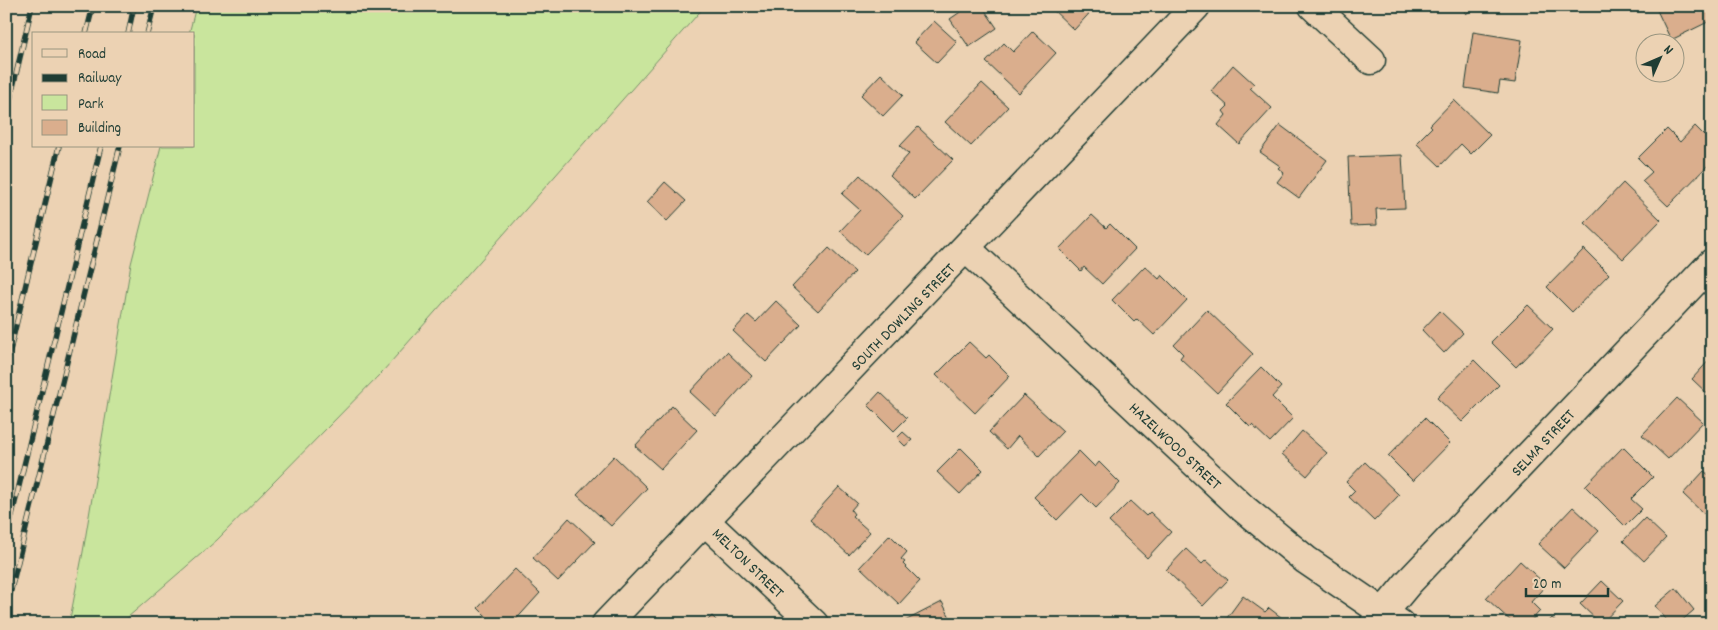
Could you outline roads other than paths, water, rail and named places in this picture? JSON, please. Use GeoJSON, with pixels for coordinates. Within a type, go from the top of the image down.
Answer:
{"type":"FeatureCollection","features":[{"type":"Feature","properties":{"kind":"street","name":"SOUTH DOWLING STREET"},"geometry":{"type":"LineString","coordinates":[[606,624],[1196,6]]}},
{"type":"Feature","properties":{"kind":"street"},"geometry":{"type":"LineString","coordinates":[[1313,6],[1371,60]]}},
{"type":"Feature","properties":{"kind":"street","name":"HAZELWOOD STREET"},"geometry":{"type":"LineString","coordinates":[[966,248],[1244,509],[1306,560],[1386,620]]}},
{"type":"Feature","properties":{"kind":"street","name":"SELMA STREET"},"geometry":{"type":"LineString","coordinates":[[1386,620],[1408,583],[1712,263]]}},
{"type":"Feature","properties":{"kind":"street","name":"MELTON STREET"},"geometry":{"type":"LineString","coordinates":[[706,521],[814,624]]}},
{"type":"Feature","properties":{"kind":"railway"},"geometry":{"type":"LineString","coordinates":[[6,25],[11,6]]}},
{"type":"Feature","properties":{"kind":"railway"},"geometry":{"type":"LineString","coordinates":[[6,117],[32,6]]}},
{"type":"Feature","properties":{"kind":"railway"},"geometry":{"type":"LineString","coordinates":[[86,32],[93,6]]}},
{"type":"Feature","properties":{"kind":"railway"},"geometry":{"type":"LineString","coordinates":[[128,32],[134,6]]}},
{"type":"Feature","properties":{"kind":"railway"},"geometry":{"type":"LineString","coordinates":[[148,32],[154,6]]}},
{"type":"Feature","properties":{"kind":"railway"},"geometry":{"type":"LineString","coordinates":[[6,367],[59,148]]}},
{"type":"Feature","properties":{"kind":"railway"},"geometry":{"type":"LineString","coordinates":[[6,540],[101,148]]}},
{"type":"Feature","properties":{"kind":"railway"},"geometry":{"type":"LineString","coordinates":[[6,610],[120,148]]}}]}
